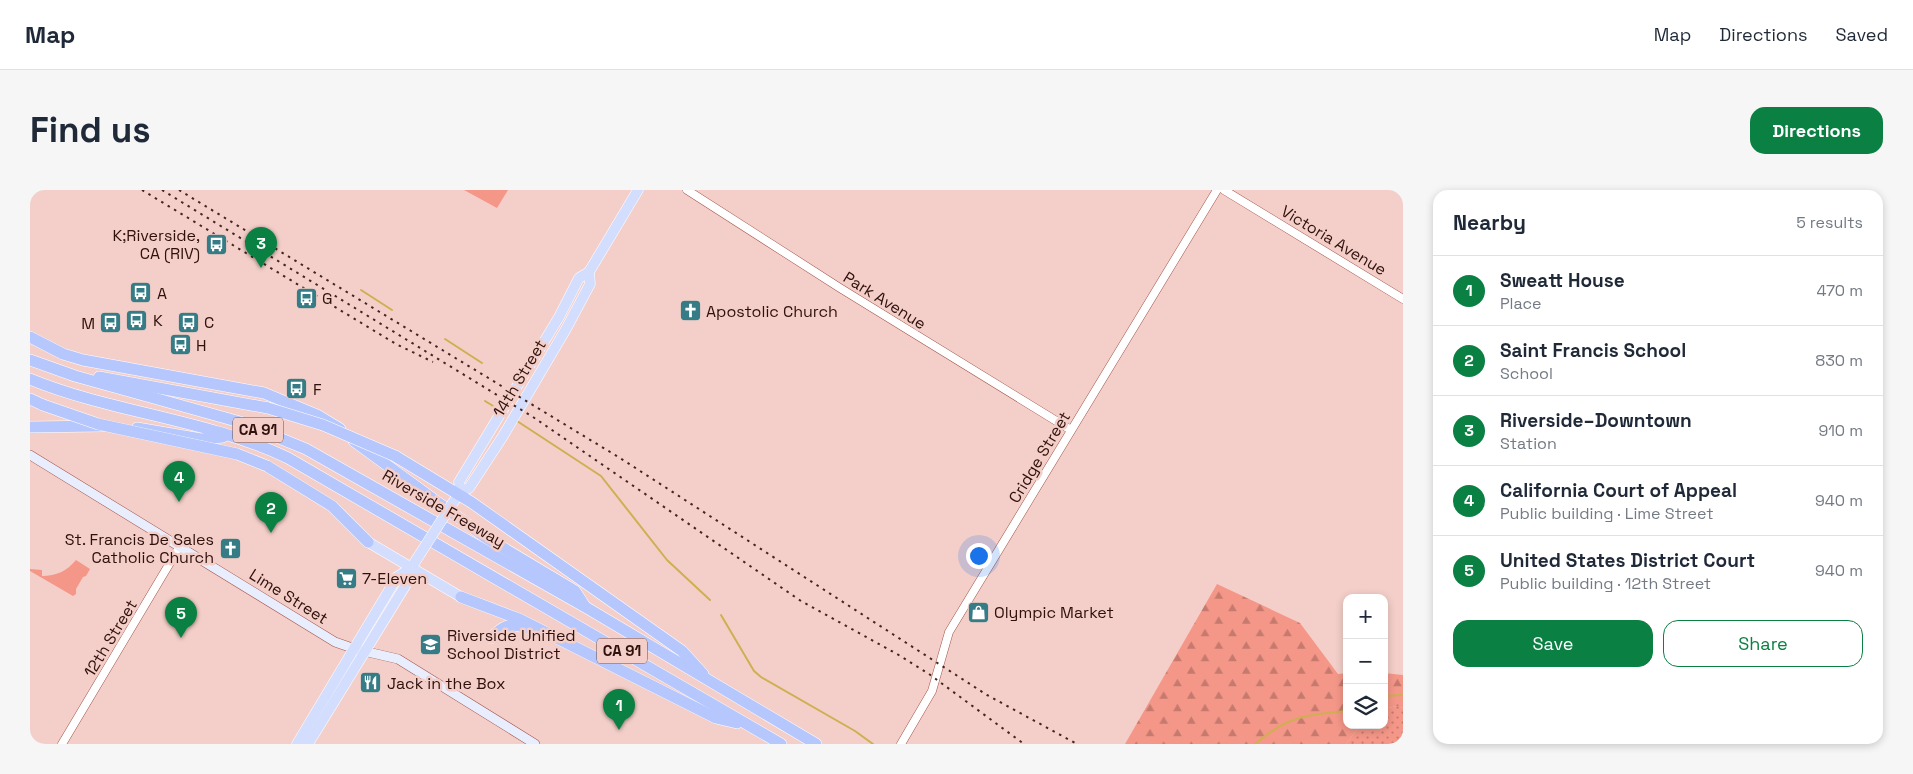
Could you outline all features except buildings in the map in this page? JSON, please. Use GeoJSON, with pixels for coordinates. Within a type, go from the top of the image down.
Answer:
{"type":"FeatureCollection","features":[{"type":"Feature","properties":{"kind":"highway"},"geometry":{"type":"LineString","coordinates":[[30,337],[63,354],[83,360],[254,391],[317,415],[336,426],[485,537],[575,592],[587,608]]}},
{"type":"Feature","properties":{"kind":"highway","name":"Riverside Freeway"},"geometry":{"type":"LineString","coordinates":[[30,360],[75,376],[240,422],[306,449],[587,608],[710,683],[816,744]]}},
{"type":"Feature","properties":{"kind":"highway"},"geometry":{"type":"LineString","coordinates":[[75,376],[103,377],[268,408],[323,425],[394,456],[457,496],[682,651],[710,683]]}},
{"type":"Feature","properties":{"kind":"highway","name":"Riverside Freeway"},"geometry":{"type":"LineString","coordinates":[[30,379],[83,397],[232,436],[269,449],[306,467],[781,744]]}},
{"type":"Feature","properties":{"kind":"highway"},"geometry":{"type":"LineString","coordinates":[[30,400],[98,424],[237,454],[267,466],[332,506],[368,542]]}},
{"type":"Feature","properties":{"kind":"highway"},"geometry":{"type":"LineString","coordinates":[[30,427],[131,428],[201,439],[232,436]]}},
{"type":"Feature","properties":{"kind":"highway"},"geometry":{"type":"LineString","coordinates":[[461,596],[497,609],[553,635],[716,718],[748,725]]}},
{"type":"Feature","properties":{"kind":"highway"},"geometry":{"type":"LineString","coordinates":[[491,638],[503,627],[514,624],[544,636],[553,635]]}},
{"type":"Feature","properties":{"kind":"main road","name":"14th Street"},"geometry":{"type":"LineString","coordinates":[[457,496],[459,482],[488,431],[559,317],[579,278],[589,272],[638,190]]}},
{"type":"Feature","properties":{"kind":"main road","name":"14th Street"},"geometry":{"type":"LineString","coordinates":[[302,743],[360,650],[397,577],[411,568],[457,496],[469,488],[566,329],[590,284],[589,272]]}},
{"type":"Feature","properties":{"kind":"main road","name":"Lime Street"},"geometry":{"type":"LineString","coordinates":[[30,455],[335,642],[398,659],[535,744]]}},
{"type":"Feature","properties":{"kind":"main road"},"geometry":{"type":"LineString","coordinates":[[368,542],[461,596]]}},
{"type":"Feature","properties":{"kind":"street","name":"Park Avenue"},"geometry":{"type":"LineString","coordinates":[[687,190],[840,288],[1071,430]]}},
{"type":"Feature","properties":{"kind":"street","name":"Cridge Street"},"geometry":{"type":"LineString","coordinates":[[901,744],[932,691],[949,632],[1217,190]]}},
{"type":"Feature","properties":{"kind":"street","name":"Victoria Avenue"},"geometry":{"type":"LineString","coordinates":[[1224,190],[1403,299]]}},
{"type":"Feature","properties":{"kind":"street","name":"12th Street"},"geometry":{"type":"LineString","coordinates":[[62,744],[180,546]]}},
{"type":"Feature","properties":{"kind":"green space"},"geometry":{"type":"Polygon","coordinates":[[[464,190],[508,190],[497,208],[464,190]]]}},
{"type":"Feature","properties":{"kind":"green space"},"geometry":{"type":"Polygon","coordinates":[[[76,560],[90,569],[86,576],[83,577],[76,589],[76,594],[73,596],[30,571],[30,569],[42,570],[42,576],[52,575],[65,570],[76,560]]]}},
{"type":"Feature","properties":{"kind":"green space"},"geometry":{"type":"Polygon","coordinates":[[[1217,584],[1300,623],[1338,674],[1343,673],[1343,729],[1357,729],[1346,744],[1125,744],[1217,584]]]}},
{"type":"Feature","properties":{"kind":"green space"},"geometry":{"type":"Polygon","coordinates":[[[1388,673],[1403,675],[1403,708],[1397,706],[1388,708],[1388,673]]]}},
{"type":"Feature","properties":{"kind":"green space"},"geometry":{"type":"Polygon","coordinates":[[[1397,706],[1403,708],[1403,744],[1346,744],[1357,729],[1388,729],[1388,708],[1397,706]]]}},
{"type":"Feature","properties":{"kind":"waterway"},"geometry":{"type":"LineString","coordinates":[[361,290],[392,310]]}},
{"type":"Feature","properties":{"kind":"waterway"},"geometry":{"type":"LineString","coordinates":[[445,339],[482,363]]}},
{"type":"Feature","properties":{"kind":"waterway"},"geometry":{"type":"LineString","coordinates":[[485,401],[498,409]]}},
{"type":"Feature","properties":{"kind":"waterway"},"geometry":{"type":"LineString","coordinates":[[517,421],[601,476],[667,560],[710,600]]}},
{"type":"Feature","properties":{"kind":"waterway"},"geometry":{"type":"LineString","coordinates":[[721,615],[754,671],[761,677],[855,731],[873,744]]}},
{"type":"Feature","properties":{"kind":"waterway"},"geometry":{"type":"LineString","coordinates":[[1388,696],[1403,695]]}},
{"type":"Feature","properties":{"kind":"waterway"},"geometry":{"type":"LineString","coordinates":[[1255,744],[1287,722],[1308,716],[1343,711]]}},
{"type":"Feature","properties":{"kind":"railway"},"geometry":{"type":"LineString","coordinates":[[142,190],[396,344],[433,362]]}},
{"type":"Feature","properties":{"kind":"railway"},"geometry":{"type":"LineString","coordinates":[[162,190],[533,417],[801,601],[897,654],[929,674],[1024,744]]}},
{"type":"Feature","properties":{"kind":"railway"},"geometry":{"type":"LineString","coordinates":[[179,190],[620,458],[987,695],[1077,744]]}},
{"type":"Feature","properties":{"kind":"place","name":"K;Riverside, CA (RIV)"},"geometry":{"type":"Point","coordinates":[216,244]}},
{"type":"Feature","properties":{"kind":"place","name":"Riverside–Downtown"},"geometry":{"type":"Point","coordinates":[261,268]}},
{"type":"Feature","properties":{"kind":"place","name":"A"},"geometry":{"type":"Point","coordinates":[141,293]}},
{"type":"Feature","properties":{"kind":"place","name":"G"},"geometry":{"type":"Point","coordinates":[306,298]}},
{"type":"Feature","properties":{"kind":"place","name":"Apostolic Church"},"geometry":{"type":"Point","coordinates":[690,311]}},
{"type":"Feature","properties":{"kind":"place","name":"K"},"geometry":{"type":"Point","coordinates":[137,320]}},
{"type":"Feature","properties":{"kind":"place","name":"C"},"geometry":{"type":"Point","coordinates":[188,322]}},
{"type":"Feature","properties":{"kind":"place","name":"M"},"geometry":{"type":"Point","coordinates":[111,323]}},
{"type":"Feature","properties":{"kind":"place","name":"H"},"geometry":{"type":"Point","coordinates":[180,345]}},
{"type":"Feature","properties":{"kind":"place","name":"F"},"geometry":{"type":"Point","coordinates":[297,389]}},
{"type":"Feature","properties":{"kind":"place","name":"California Court of Appeal"},"geometry":{"type":"Point","coordinates":[179,502]}},
{"type":"Feature","properties":{"kind":"place","name":"Saint Francis School"},"geometry":{"type":"Point","coordinates":[271,533]}},
{"type":"Feature","properties":{"kind":"place","name":"St. Francis De Sales Catholic Church"},"geometry":{"type":"Point","coordinates":[230,548]}},
{"type":"Feature","properties":{"kind":"place","name":"7-Eleven"},"geometry":{"type":"Point","coordinates":[346,578]}},
{"type":"Feature","properties":{"kind":"place","name":"Olympic Market"},"geometry":{"type":"Point","coordinates":[978,612]}},
{"type":"Feature","properties":{"kind":"place","name":"United States District Court"},"geometry":{"type":"Point","coordinates":[181,638]}},
{"type":"Feature","properties":{"kind":"place","name":"Riverside Unified School District"},"geometry":{"type":"Point","coordinates":[431,644]}},
{"type":"Feature","properties":{"kind":"place","name":"Jack in the Box"},"geometry":{"type":"Point","coordinates":[371,683]}},
{"type":"Feature","properties":{"kind":"place","name":"Sweatt House"},"geometry":{"type":"Point","coordinates":[619,730]}}]}
